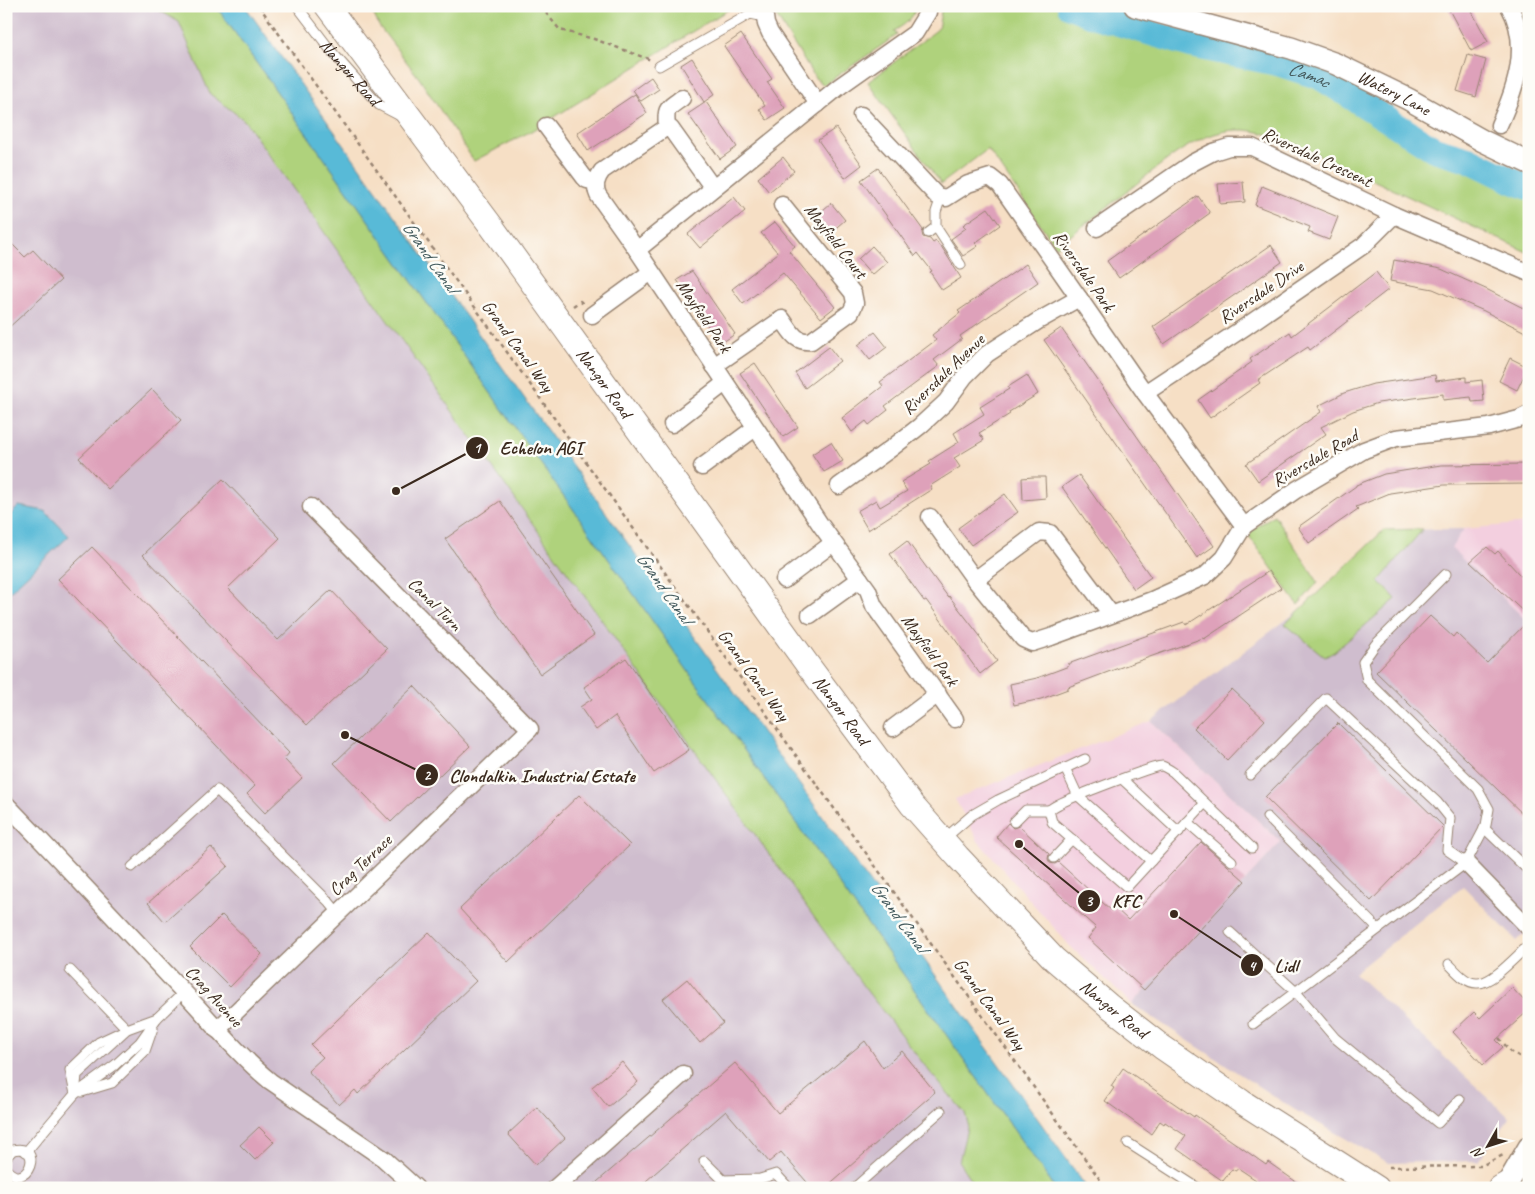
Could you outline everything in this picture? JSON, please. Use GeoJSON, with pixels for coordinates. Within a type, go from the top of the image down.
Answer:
{"type":"FeatureCollection","features":[{"type":"Feature","properties":{"kind":"main road","name":"Nangor Road"},"geometry":{"type":"LineString","coordinates":[[327,6],[492,227],[813,672],[912,805],[944,839],[958,858],[1054,959],[1108,1005],[1162,1047],[1242,1102],[1377,1188]]}},
{"type":"Feature","properties":{"kind":"main road"},"geometry":{"type":"LineString","coordinates":[[348,6],[375,70]]}},
{"type":"Feature","properties":{"kind":"street"},"geometry":{"type":"LineString","coordinates":[[637,250],[840,86],[914,33],[928,12],[928,6]]}},
{"type":"Feature","properties":{"kind":"street","name":"Watery Lane"},"geometry":{"type":"LineString","coordinates":[[1135,6],[1291,48],[1336,64],[1529,163]]}},
{"type":"Feature","properties":{"kind":"street"},"geometry":{"type":"LineString","coordinates":[[1499,125],[1513,93],[1519,67],[1520,40],[1514,15],[1509,6]]}},
{"type":"Feature","properties":{"kind":"street"},"geometry":{"type":"LineString","coordinates":[[765,17],[770,33],[818,104]]}},
{"type":"Feature","properties":{"kind":"street"},"geometry":{"type":"LineString","coordinates":[[682,98],[669,108],[665,114],[667,127],[671,129],[713,188]]}},
{"type":"Feature","properties":{"kind":"street"},"geometry":{"type":"LineString","coordinates":[[862,115],[916,176],[937,196],[941,197]]}},
{"type":"Feature","properties":{"kind":"street"},"geometry":{"type":"LineString","coordinates":[[546,126],[584,177],[587,180],[596,182],[602,171],[667,127]]}},
{"type":"Feature","properties":{"kind":"street","name":"Riversdale Crescent"},"geometry":{"type":"LineString","coordinates":[[1097,228],[1192,163],[1213,152],[1229,147],[1252,147],[1394,215],[1529,273]]}},
{"type":"Feature","properties":{"kind":"street","name":"Riversdale Park"},"geometry":{"type":"LineString","coordinates":[[941,197],[946,198],[968,184],[990,177],[1000,185],[1145,393],[1244,526]]}},
{"type":"Feature","properties":{"kind":"street","name":"Mayfield Park"},"geometry":{"type":"LineString","coordinates":[[596,182],[595,189],[598,195],[637,250],[833,543],[860,578],[868,590],[874,606],[956,719]]}},
{"type":"Feature","properties":{"kind":"street","name":"Mayfield Court"},"geometry":{"type":"LineString","coordinates":[[714,366],[782,320],[798,340],[804,342],[810,340],[850,312],[855,303],[852,293],[782,205]]}},
{"type":"Feature","properties":{"kind":"street","name":"Riversdale Drive"},"geometry":{"type":"LineString","coordinates":[[1145,393],[1364,245],[1394,215]]}},
{"type":"Feature","properties":{"kind":"street"},"geometry":{"type":"LineString","coordinates":[[592,315],[651,272]]}},
{"type":"Feature","properties":{"kind":"street","name":"Riversdale Avenue"},"geometry":{"type":"LineString","coordinates":[[838,486],[893,448],[920,426],[946,402],[964,376],[987,354],[1038,321],[1080,298]]}},
{"type":"Feature","properties":{"kind":"street"},"geometry":{"type":"LineString","coordinates":[[672,424],[725,383]]}},
{"type":"Feature","properties":{"kind":"street","name":"Riversdale Road"},"geometry":{"type":"LineString","coordinates":[[1244,526],[1296,490],[1364,450],[1396,438],[1489,427],[1519,419],[1529,414]]}},
{"type":"Feature","properties":{"kind":"street"},"geometry":{"type":"LineString","coordinates":[[702,467],[755,428]]}},
{"type":"Feature","properties":{"kind":"street","name":"Canal Turn"},"geometry":{"type":"LineString","coordinates":[[311,507],[530,729]]}},
{"type":"Feature","properties":{"kind":"street"},"geometry":{"type":"LineString","coordinates":[[930,517],[975,580],[1023,639],[1032,642],[1051,637],[1152,600],[1205,576],[1224,558],[1244,526]]}},
{"type":"Feature","properties":{"kind":"street"},"geometry":{"type":"LineString","coordinates":[[975,580],[1039,532],[1050,533],[1110,614]]}},
{"type":"Feature","properties":{"kind":"street"},"geometry":{"type":"LineString","coordinates":[[784,580],[833,543]]}},
{"type":"Feature","properties":{"kind":"street"},"geometry":{"type":"LineString","coordinates":[[810,615],[860,578]]}},
{"type":"Feature","properties":{"kind":"street"},"geometry":{"type":"LineString","coordinates":[[893,728],[938,694]]}},
{"type":"Feature","properties":{"kind":"street","name":"Crag Terrace"},"geometry":{"type":"LineString","coordinates":[[217,1030],[530,729]]}},
{"type":"Feature","properties":{"kind":"street","name":"Crag Avenue"},"geometry":{"type":"LineString","coordinates":[[6,804],[255,1069],[384,1159],[416,1188]]}},
{"type":"Feature","properties":{"kind":"street"},"geometry":{"type":"LineString","coordinates":[[1466,863],[1529,928]]}},
{"type":"Feature","properties":{"kind":"street"},"geometry":{"type":"LineString","coordinates":[[555,1188],[683,1074]]}},
{"type":"Feature","properties":{"kind":"street"},"geometry":{"type":"LineString","coordinates":[[1505,1187],[1529,1147]]}},
{"type":"Feature","properties":{"kind":"lane","name":"Nangor Road"},"geometry":{"type":"LineString","coordinates":[[297,6],[332,52],[379,105],[416,125]]}},
{"type":"Feature","properties":{"kind":"lane"},"geometry":{"type":"LineString","coordinates":[[659,66],[750,14],[765,17]]}},
{"type":"Feature","properties":{"kind":"lane"},"geometry":{"type":"LineString","coordinates":[[941,197],[936,212],[936,227],[961,265]]}},
{"type":"Feature","properties":{"kind":"lane"},"geometry":{"type":"LineString","coordinates":[[928,233],[936,227]]}},
{"type":"Feature","properties":{"kind":"lane"},"geometry":{"type":"LineString","coordinates":[[1253,1024],[1466,863],[1484,828],[1489,809],[1478,789],[1367,680],[1363,662],[1375,645],[1446,574]]}},
{"type":"Feature","properties":{"kind":"lane"},"geometry":{"type":"LineString","coordinates":[[1250,775],[1326,698],[1437,802],[1450,818],[1447,850],[1466,863]]}},
{"type":"Feature","properties":{"kind":"lane"},"geometry":{"type":"LineString","coordinates":[[944,839],[972,814],[1085,759]]}},
{"type":"Feature","properties":{"kind":"lane"},"geometry":{"type":"LineString","coordinates":[[1014,822],[1026,810],[1049,810],[1058,804],[1152,767],[1162,766],[1172,772],[1252,848]]}},
{"type":"Feature","properties":{"kind":"lane"},"geometry":{"type":"LineString","coordinates":[[1065,768],[1078,796],[1151,861]]}},
{"type":"Feature","properties":{"kind":"lane"},"geometry":{"type":"LineString","coordinates":[[1122,779],[1179,832]]}},
{"type":"Feature","properties":{"kind":"lane"},"geometry":{"type":"LineString","coordinates":[[132,868],[217,790],[338,913]]}},
{"type":"Feature","properties":{"kind":"lane"},"geometry":{"type":"LineString","coordinates":[[1049,810],[1052,822],[1127,887],[1205,803]]}},
{"type":"Feature","properties":{"kind":"lane"},"geometry":{"type":"LineString","coordinates":[[1267,817],[1378,929]]}},
{"type":"Feature","properties":{"kind":"lane"},"geometry":{"type":"LineString","coordinates":[[1187,822],[1232,862]]}},
{"type":"Feature","properties":{"kind":"lane"},"geometry":{"type":"LineString","coordinates":[[1484,828],[1529,870]]}},
{"type":"Feature","properties":{"kind":"lane"},"geometry":{"type":"LineString","coordinates":[[1054,858],[1072,839]]}},
{"type":"Feature","properties":{"kind":"lane"},"geometry":{"type":"LineString","coordinates":[[1230,932],[1295,992],[1335,1038],[1438,1124],[1460,1099]]}},
{"type":"Feature","properties":{"kind":"lane"},"geometry":{"type":"LineString","coordinates":[[1448,964],[1460,977],[1477,984],[1490,980],[1529,945]]}},
{"type":"Feature","properties":{"kind":"lane"},"geometry":{"type":"LineString","coordinates":[[70,970],[127,1029]]}},
{"type":"Feature","properties":{"kind":"lane"},"geometry":{"type":"LineString","coordinates":[[26,1152],[74,1094],[115,1065],[140,1042],[157,1018],[184,992]]}},
{"type":"Feature","properties":{"kind":"lane"},"geometry":{"type":"LineString","coordinates":[[74,1094],[70,1070],[99,1042],[157,1018]]}},
{"type":"Feature","properties":{"kind":"lane"},"geometry":{"type":"LineString","coordinates":[[74,1094],[112,1082],[146,1051],[157,1018]]}},
{"type":"Feature","properties":{"kind":"lane"},"geometry":{"type":"LineString","coordinates":[[74,1094],[77,1075],[127,1029]]}},
{"type":"Feature","properties":{"kind":"lane"},"geometry":{"type":"LineString","coordinates":[[854,1188],[941,1111]]}},
{"type":"Feature","properties":{"kind":"lane"},"geometry":{"type":"LineString","coordinates":[[1128,1143],[1198,1188]]}},
{"type":"Feature","properties":{"kind":"lane"},"geometry":{"type":"LineString","coordinates":[[7,1153],[18,1150],[26,1152],[32,1163],[28,1172],[21,1176],[7,1172]]}},
{"type":"Feature","properties":{"kind":"lane"},"geometry":{"type":"LineString","coordinates":[[704,1161],[722,1180],[760,1179],[776,1174],[789,1188]]}},
{"type":"Feature","properties":{"kind":"path"},"geometry":{"type":"LineString","coordinates":[[260,8],[266,6]]}},
{"type":"Feature","properties":{"kind":"path","name":"Grand Canal Way"},"geometry":{"type":"LineString","coordinates":[[260,8],[1106,1188]]}},
{"type":"Feature","properties":{"kind":"path"},"geometry":{"type":"LineString","coordinates":[[546,13],[560,30],[594,39],[648,58],[659,66]]}},
{"type":"Feature","properties":{"kind":"path"},"geometry":{"type":"LineString","coordinates":[[1499,1038],[1511,1052],[1529,1061]]}},
{"type":"Feature","properties":{"kind":"path"},"geometry":{"type":"LineString","coordinates":[[1389,1167],[1481,1166],[1508,1152]]}},
{"type":"Feature","properties":{"kind":"shaded area"},"geometry":{"type":"Polygon","coordinates":[[[6,6],[152,6],[179,22],[210,94],[244,120],[864,987],[929,1071],[965,1113],[968,1124],[959,1162],[976,1188],[6,1188],[6,6]]]}},
{"type":"Feature","properties":{"kind":"shaded area"},"geometry":{"type":"Polygon","coordinates":[[[1529,523],[1529,623],[1450,548],[1464,529],[1529,523]]]}},
{"type":"Feature","properties":{"kind":"shaded area"},"geometry":{"type":"Polygon","coordinates":[[[1464,529],[1451,548],[1529,623],[1529,929],[1517,941],[1463,886],[1354,973],[1510,1118],[1478,1161],[1389,1163],[1295,1110],[1132,1004],[1281,842],[1151,721],[1302,608],[1384,530],[1464,529]]]}},
{"type":"Feature","properties":{"kind":"shaded area"},"geometry":{"type":"Polygon","coordinates":[[[1151,721],[1281,842],[1132,1004],[1070,946],[978,841],[955,799],[1151,721]]]}},
{"type":"Feature","properties":{"kind":"green space"},"geometry":{"type":"Polygon","coordinates":[[[152,6],[216,6],[1055,1188],[976,1188],[959,1162],[968,1124],[965,1113],[929,1071],[864,987],[244,120],[210,94],[179,22],[152,6]]]}},
{"type":"Feature","properties":{"kind":"green space"},"geometry":{"type":"Polygon","coordinates":[[[370,6],[734,6],[535,129],[474,161],[419,78],[379,26],[370,6]]]}},
{"type":"Feature","properties":{"kind":"green space"},"geometry":{"type":"Polygon","coordinates":[[[770,6],[916,6],[911,18],[894,31],[897,35],[824,85],[815,78],[770,6]]]}},
{"type":"Feature","properties":{"kind":"green space"},"geometry":{"type":"Polygon","coordinates":[[[942,6],[1056,6],[1189,49],[1275,68],[1315,81],[1393,130],[1433,152],[1469,164],[1511,187],[1529,193],[1529,253],[1296,144],[1267,134],[1245,130],[1222,132],[1207,137],[1177,153],[1056,247],[988,149],[941,184],[868,82],[938,29],[942,6]]]}},
{"type":"Feature","properties":{"kind":"green space"},"geometry":{"type":"Polygon","coordinates":[[[1274,515],[1318,582],[1298,605],[1247,533],[1274,515]]]}},
{"type":"Feature","properties":{"kind":"green space"},"geometry":{"type":"Polygon","coordinates":[[[1423,529],[1379,581],[1396,599],[1334,652],[1325,657],[1285,624],[1384,530],[1423,529]]]}},
{"type":"Feature","properties":{"kind":"water"},"geometry":{"type":"Polygon","coordinates":[[[216,6],[245,6],[1087,1188],[1055,1188],[216,6]]]}},
{"type":"Feature","properties":{"kind":"water"},"geometry":{"type":"Polygon","coordinates":[[[19,506],[45,511],[69,536],[6,595],[6,519],[19,506]]]}},
{"type":"Feature","properties":{"kind":"building"},"geometry":{"type":"Polygon","coordinates":[[[1447,6],[1469,6],[1488,42],[1471,51],[1447,6]]]}},
{"type":"Feature","properties":{"kind":"building"},"geometry":{"type":"Polygon","coordinates":[[[741,34],[772,79],[767,82],[785,108],[767,120],[759,109],[765,106],[724,46],[741,34]]]}},
{"type":"Feature","properties":{"kind":"building"},"geometry":{"type":"Polygon","coordinates":[[[1468,55],[1486,60],[1476,97],[1457,91],[1468,55]]]}},
{"type":"Feature","properties":{"kind":"building"},"geometry":{"type":"Polygon","coordinates":[[[692,58],[715,94],[704,102],[681,65],[692,58]]]}},
{"type":"Feature","properties":{"kind":"building"},"geometry":{"type":"Polygon","coordinates":[[[651,77],[659,89],[641,101],[633,90],[651,77]]]}},
{"type":"Feature","properties":{"kind":"building"},"geometry":{"type":"Polygon","coordinates":[[[635,94],[647,113],[588,151],[577,133],[635,94]]]}},
{"type":"Feature","properties":{"kind":"building"},"geometry":{"type":"Polygon","coordinates":[[[706,102],[737,147],[720,159],[688,114],[706,102]]]}},
{"type":"Feature","properties":{"kind":"building"},"geometry":{"type":"Polygon","coordinates":[[[836,128],[862,165],[845,178],[818,140],[836,128]]]}},
{"type":"Feature","properties":{"kind":"building"},"geometry":{"type":"Polygon","coordinates":[[[783,157],[794,171],[769,192],[758,178],[783,157]]]}},
{"type":"Feature","properties":{"kind":"building"},"geometry":{"type":"Polygon","coordinates":[[[878,168],[923,230],[923,237],[930,239],[933,243],[936,241],[941,246],[961,278],[942,290],[930,272],[932,271],[918,253],[915,256],[861,180],[878,168]]]}},
{"type":"Feature","properties":{"kind":"building"},"geometry":{"type":"Polygon","coordinates":[[[1243,182],[1245,202],[1220,204],[1218,184],[1243,182]]]}},
{"type":"Feature","properties":{"kind":"building"},"geometry":{"type":"Polygon","coordinates":[[[1262,186],[1338,217],[1329,240],[1308,232],[1310,227],[1255,205],[1262,186]]]}},
{"type":"Feature","properties":{"kind":"building"},"geometry":{"type":"Polygon","coordinates":[[[1198,196],[1210,213],[1119,278],[1107,261],[1198,196]]]}},
{"type":"Feature","properties":{"kind":"building"},"geometry":{"type":"Polygon","coordinates":[[[734,197],[745,211],[700,248],[688,234],[734,197]]]}},
{"type":"Feature","properties":{"kind":"building"},"geometry":{"type":"Polygon","coordinates":[[[831,203],[845,220],[830,233],[816,216],[831,203]]]}},
{"type":"Feature","properties":{"kind":"building"},"geometry":{"type":"Polygon","coordinates":[[[988,208],[1000,225],[975,243],[978,246],[963,256],[951,239],[966,228],[963,225],[988,208]]]}},
{"type":"Feature","properties":{"kind":"building"},"geometry":{"type":"Polygon","coordinates":[[[775,222],[795,246],[789,251],[835,307],[821,318],[783,273],[743,304],[732,289],[778,253],[761,233],[775,222]]]}},
{"type":"Feature","properties":{"kind":"building"},"geometry":{"type":"Polygon","coordinates":[[[6,238],[25,257],[33,250],[61,280],[6,330],[6,238]]]}},
{"type":"Feature","properties":{"kind":"building"},"geometry":{"type":"Polygon","coordinates":[[[1271,245],[1282,262],[1164,344],[1153,327],[1271,245]]]}},
{"type":"Feature","properties":{"kind":"building"},"geometry":{"type":"Polygon","coordinates":[[[872,246],[887,262],[872,275],[858,259],[872,246]]]}},
{"type":"Feature","properties":{"kind":"building"},"geometry":{"type":"Polygon","coordinates":[[[1394,260],[1441,269],[1529,311],[1529,334],[1484,311],[1433,289],[1390,281],[1394,260]]]}},
{"type":"Feature","properties":{"kind":"building"},"geometry":{"type":"Polygon","coordinates":[[[1026,264],[1038,282],[960,336],[962,339],[934,360],[939,366],[885,406],[888,410],[869,425],[866,421],[852,432],[842,418],[883,386],[880,382],[936,340],[932,335],[960,313],[958,311],[1026,264]]]}},
{"type":"Feature","properties":{"kind":"building"},"geometry":{"type":"Polygon","coordinates":[[[692,271],[735,334],[720,344],[677,280],[692,271]]]}},
{"type":"Feature","properties":{"kind":"building"},"geometry":{"type":"Polygon","coordinates":[[[1376,272],[1389,289],[1310,350],[1308,347],[1258,380],[1260,383],[1210,418],[1198,400],[1252,362],[1250,359],[1290,332],[1292,336],[1376,272]]]}},
{"type":"Feature","properties":{"kind":"building"},"geometry":{"type":"Polygon","coordinates":[[[1061,328],[1214,546],[1197,558],[1044,340],[1061,328]]]}},
{"type":"Feature","properties":{"kind":"building"},"geometry":{"type":"Polygon","coordinates":[[[875,332],[887,347],[870,360],[858,345],[875,332]]]}},
{"type":"Feature","properties":{"kind":"building"},"geometry":{"type":"Polygon","coordinates":[[[829,347],[840,361],[805,388],[795,373],[829,347]]]}},
{"type":"Feature","properties":{"kind":"building"},"geometry":{"type":"Polygon","coordinates":[[[1510,358],[1528,367],[1517,390],[1499,381],[1510,358]]]}},
{"type":"Feature","properties":{"kind":"building"},"geometry":{"type":"Polygon","coordinates":[[[755,363],[798,427],[783,437],[740,373],[755,363]]]}},
{"type":"Feature","properties":{"kind":"building"},"geometry":{"type":"Polygon","coordinates":[[[1027,375],[1038,394],[979,433],[984,440],[954,458],[960,467],[930,486],[932,489],[868,530],[857,511],[876,500],[880,507],[907,491],[901,482],[931,464],[929,461],[959,442],[954,433],[984,414],[980,407],[1027,375]]]}},
{"type":"Feature","properties":{"kind":"building"},"geometry":{"type":"Polygon","coordinates":[[[1435,375],[1436,381],[1466,377],[1466,382],[1482,380],[1484,401],[1472,402],[1471,397],[1443,400],[1443,394],[1378,403],[1353,411],[1321,427],[1326,434],[1258,481],[1246,464],[1321,412],[1318,406],[1344,393],[1373,384],[1435,375]]]}},
{"type":"Feature","properties":{"kind":"building"},"geometry":{"type":"Polygon","coordinates":[[[152,389],[181,420],[108,489],[79,458],[152,389]]]}},
{"type":"Feature","properties":{"kind":"building"},"geometry":{"type":"Polygon","coordinates":[[[831,442],[843,461],[824,472],[812,454],[831,442]]]}},
{"type":"Feature","properties":{"kind":"building"},"geometry":{"type":"Polygon","coordinates":[[[1529,464],[1529,484],[1444,485],[1390,493],[1356,507],[1358,509],[1309,543],[1298,527],[1356,485],[1384,474],[1441,465],[1529,464]]]}},
{"type":"Feature","properties":{"kind":"building"},"geometry":{"type":"Polygon","coordinates":[[[1079,475],[1151,577],[1134,589],[1062,487],[1079,475]]]}},
{"type":"Feature","properties":{"kind":"building"},"geometry":{"type":"Polygon","coordinates":[[[1045,477],[1046,498],[1023,500],[1022,478],[1045,477]]]}},
{"type":"Feature","properties":{"kind":"building"},"geometry":{"type":"Polygon","coordinates":[[[223,479],[280,538],[228,588],[278,640],[331,590],[387,649],[307,725],[143,555],[223,479]]]}},
{"type":"Feature","properties":{"kind":"building"},"geometry":{"type":"Polygon","coordinates":[[[1005,494],[1018,512],[971,545],[958,528],[1005,494]]]}},
{"type":"Feature","properties":{"kind":"building"},"geometry":{"type":"Polygon","coordinates":[[[500,501],[594,635],[540,674],[445,539],[500,501]]]}},
{"type":"Feature","properties":{"kind":"building"},"geometry":{"type":"Polygon","coordinates":[[[907,541],[997,661],[980,674],[890,554],[907,541]]]}},
{"type":"Feature","properties":{"kind":"building"},"geometry":{"type":"Polygon","coordinates":[[[92,547],[289,753],[284,759],[302,778],[265,813],[247,794],[255,786],[58,579],[92,547]]]}},
{"type":"Feature","properties":{"kind":"building"},"geometry":{"type":"Polygon","coordinates":[[[1487,547],[1495,554],[1498,551],[1529,585],[1529,617],[1470,562],[1487,547]]]}},
{"type":"Feature","properties":{"kind":"building"},"geometry":{"type":"Polygon","coordinates":[[[1269,571],[1281,588],[1204,639],[1116,669],[1041,699],[1014,705],[1010,684],[1037,678],[1069,666],[1068,664],[1184,622],[1186,625],[1269,571]]]}},
{"type":"Feature","properties":{"kind":"building"},"geometry":{"type":"Polygon","coordinates":[[[1430,616],[1453,637],[1456,633],[1487,663],[1529,620],[1529,820],[1376,672],[1430,616]]]}},
{"type":"Feature","properties":{"kind":"building"},"geometry":{"type":"Polygon","coordinates":[[[626,658],[689,750],[654,773],[615,716],[596,730],[580,707],[592,699],[584,687],[626,658]]]}},
{"type":"Feature","properties":{"kind":"building"},"geometry":{"type":"Polygon","coordinates":[[[414,686],[470,746],[391,822],[334,763],[414,686]]]}},
{"type":"Feature","properties":{"kind":"building"},"geometry":{"type":"Polygon","coordinates":[[[1232,689],[1265,720],[1227,760],[1194,728],[1232,689]]]}},
{"type":"Feature","properties":{"kind":"building"},"geometry":{"type":"Polygon","coordinates":[[[1338,723],[1443,826],[1371,901],[1265,797],[1338,723]]]}},
{"type":"Feature","properties":{"kind":"building"},"geometry":{"type":"Polygon","coordinates":[[[579,795],[630,845],[508,962],[460,909],[579,795]]]}},
{"type":"Feature","properties":{"kind":"building"},"geometry":{"type":"Polygon","coordinates":[[[1008,823],[1013,828],[1019,826],[1049,854],[1048,859],[1050,863],[1055,864],[1058,862],[1112,911],[1115,908],[1128,920],[1201,842],[1245,881],[1144,990],[1088,938],[1096,928],[996,837],[1008,823]]]}},
{"type":"Feature","properties":{"kind":"building"},"geometry":{"type":"Polygon","coordinates":[[[211,847],[228,866],[165,922],[148,903],[211,847]]]}},
{"type":"Feature","properties":{"kind":"building"},"geometry":{"type":"Polygon","coordinates":[[[222,915],[262,954],[230,987],[190,947],[222,915]]]}},
{"type":"Feature","properties":{"kind":"building"},"geometry":{"type":"Polygon","coordinates":[[[429,932],[476,981],[358,1094],[355,1090],[339,1105],[308,1071],[323,1057],[311,1045],[429,932]]]}},
{"type":"Feature","properties":{"kind":"building"},"geometry":{"type":"Polygon","coordinates":[[[687,979],[723,1023],[700,1043],[663,999],[687,979]]]}},
{"type":"Feature","properties":{"kind":"building"},"geometry":{"type":"Polygon","coordinates":[[[1512,988],[1529,1006],[1529,1010],[1496,1040],[1503,1047],[1483,1065],[1453,1032],[1474,1012],[1480,1018],[1512,988]]]}},
{"type":"Feature","properties":{"kind":"building"},"geometry":{"type":"Polygon","coordinates":[[[865,1041],[883,1068],[902,1051],[935,1092],[825,1188],[812,1188],[781,1152],[769,1162],[726,1111],[638,1188],[590,1188],[735,1063],[778,1113],[865,1041]]]}},
{"type":"Feature","properties":{"kind":"building"},"geometry":{"type":"Polygon","coordinates":[[[622,1062],[638,1082],[608,1107],[592,1087],[622,1062]]]}},
{"type":"Feature","properties":{"kind":"building"},"geometry":{"type":"Polygon","coordinates":[[[1123,1068],[1194,1117],[1195,1115],[1266,1165],[1268,1162],[1305,1188],[1255,1188],[1259,1182],[1238,1168],[1236,1171],[1232,1169],[1223,1181],[1177,1149],[1186,1136],[1165,1122],[1164,1124],[1160,1121],[1151,1134],[1105,1101],[1114,1088],[1111,1086],[1123,1068]]]}},
{"type":"Feature","properties":{"kind":"building"},"geometry":{"type":"Polygon","coordinates":[[[537,1107],[565,1138],[536,1165],[508,1134],[537,1107]]]}},
{"type":"Feature","properties":{"kind":"building"},"geometry":{"type":"Polygon","coordinates":[[[259,1127],[274,1142],[255,1160],[240,1145],[259,1127]]]}},
{"type":"Feature","properties":{"kind":"waterway","name":"Camac"},"geometry":{"type":"LineString","coordinates":[[1070,6],[1092,15],[1191,45],[1277,63],[1320,77],[1434,149],[1468,159],[1529,187]]}},
{"type":"Feature","properties":{"kind":"place","name":"Echelon AGI"},"geometry":{"type":"Point","coordinates":[396,491]}},
{"type":"Feature","properties":{"kind":"place","name":"Clondalkin Industrial Estate"},"geometry":{"type":"Point","coordinates":[345,735]}},
{"type":"Feature","properties":{"kind":"place","name":"KFC"},"geometry":{"type":"Point","coordinates":[1019,844]}},
{"type":"Feature","properties":{"kind":"place","name":"Lidl"},"geometry":{"type":"Point","coordinates":[1174,914]}},
{"type":"Feature","properties":{"kind":"water label","name":"Grand Canal"},"geometry":{"type":"Point","coordinates":[431,256]}},
{"type":"Feature","properties":{"kind":"water label","name":"Grand Canal"},"geometry":{"type":"Point","coordinates":[665,587]}},
{"type":"Feature","properties":{"kind":"water label","name":"Grand Canal"},"geometry":{"type":"Point","coordinates":[900,916]}}]}
